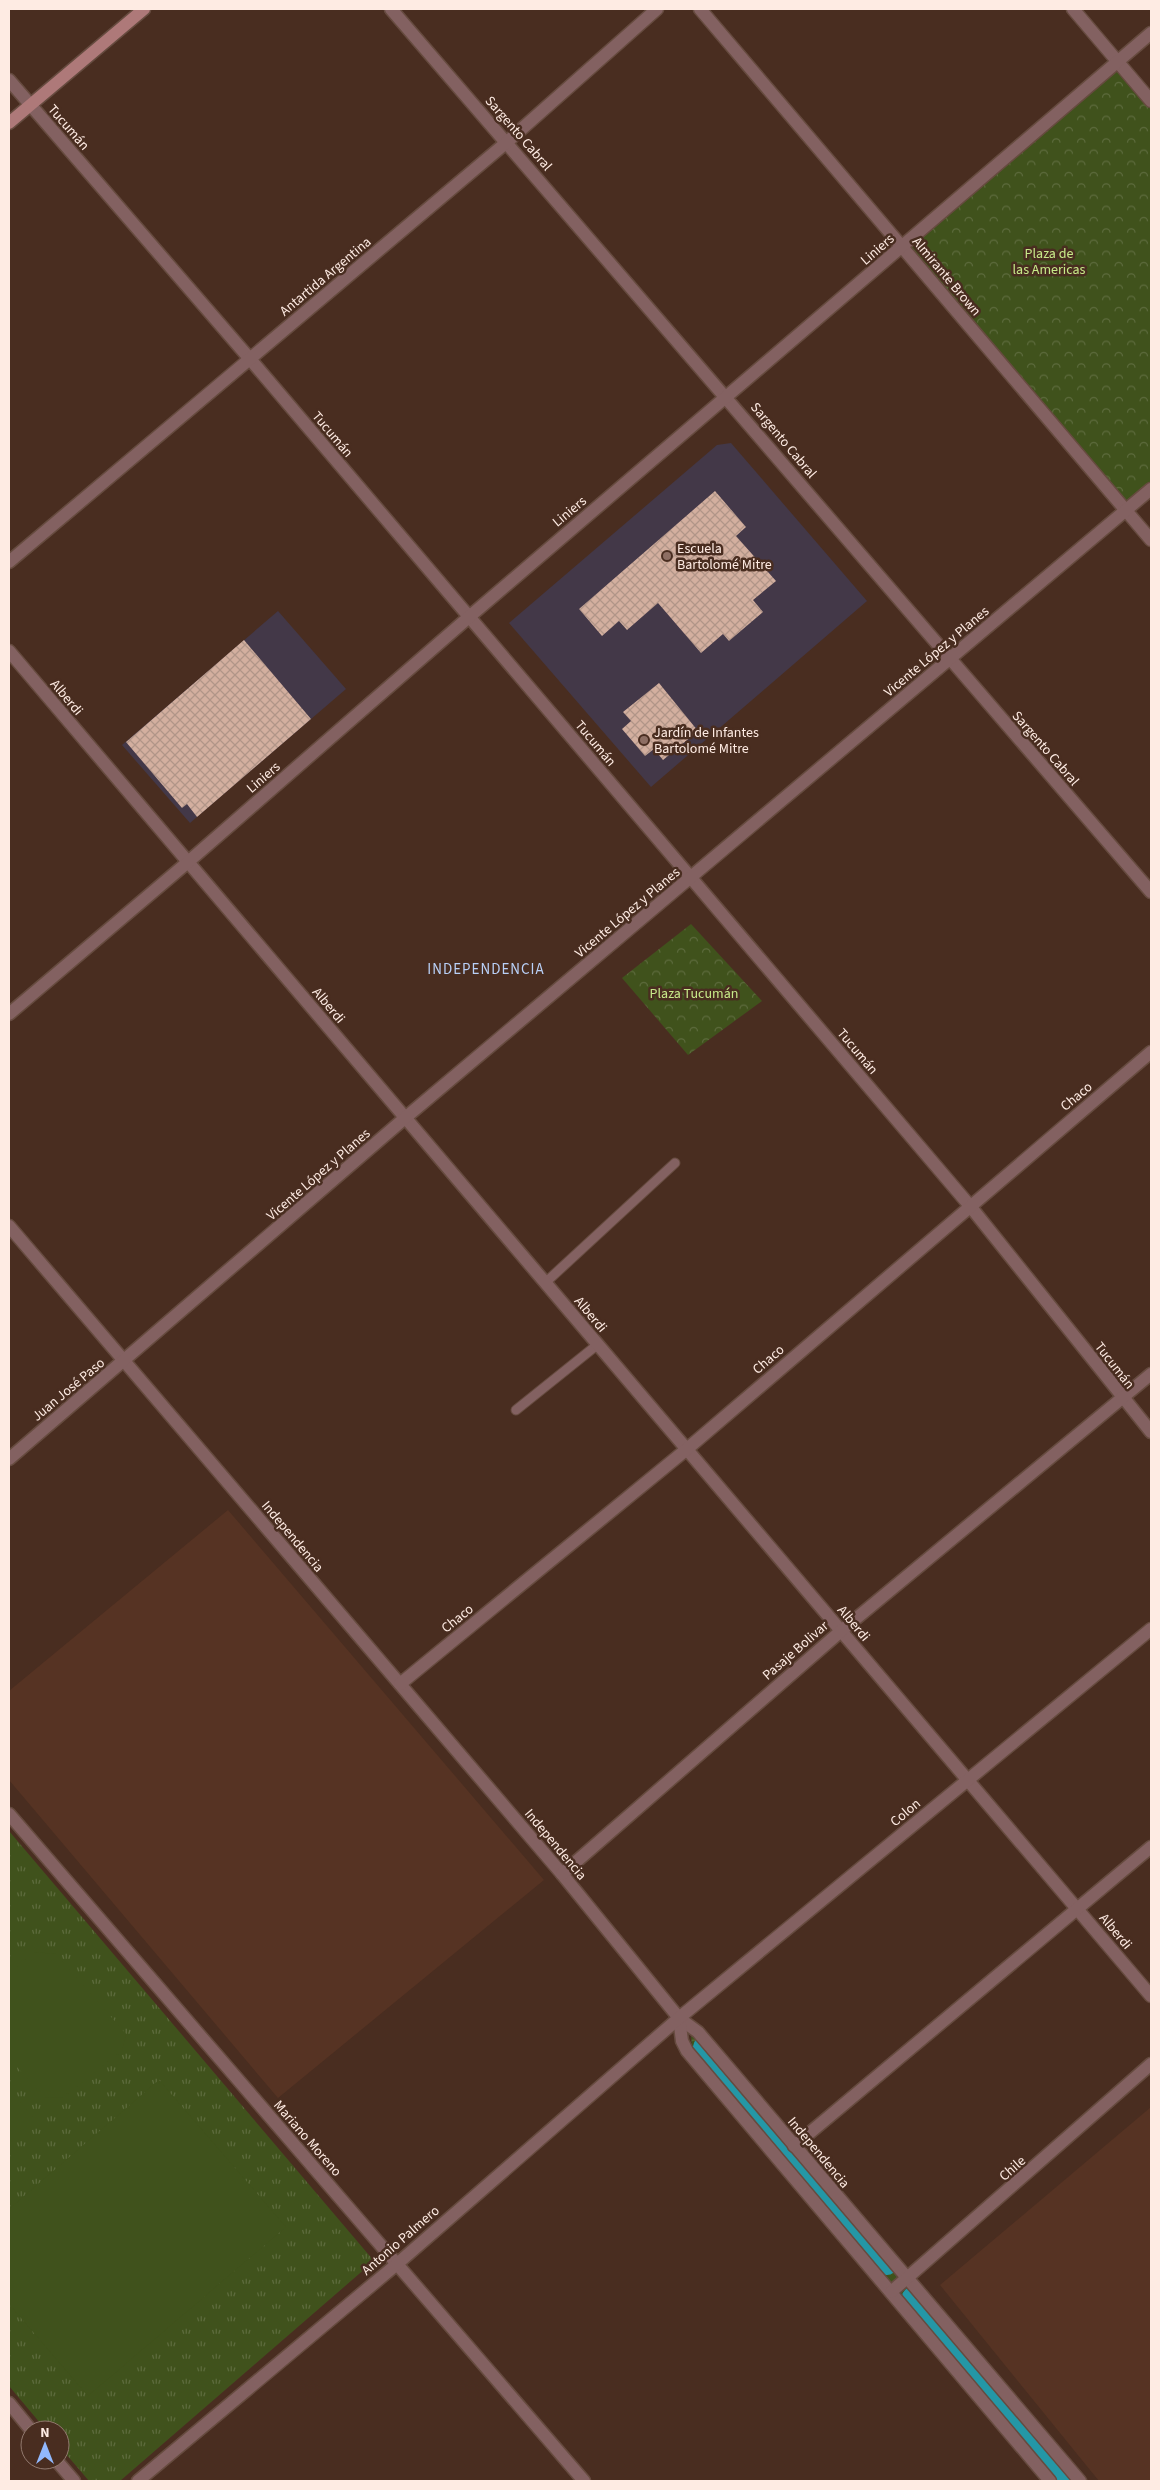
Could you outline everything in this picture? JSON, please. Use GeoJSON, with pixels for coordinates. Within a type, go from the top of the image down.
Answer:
{"type":"FeatureCollection","features":[{"type":"Feature","properties":{"kind":"main road"},"geometry":{"type":"LineString","coordinates":[[9,123],[144,9]]}},
{"type":"Feature","properties":{"kind":"street","name":"Sargento Cabral"},"geometry":{"type":"LineString","coordinates":[[391,9],[727,397],[949,660],[1151,892]]}},
{"type":"Feature","properties":{"kind":"street","name":"Antartida Argentina"},"geometry":{"type":"LineString","coordinates":[[9,562],[507,142],[657,9]]}},
{"type":"Feature","properties":{"kind":"street","name":"Almirante Brown"},"geometry":{"type":"LineString","coordinates":[[700,9],[1151,540]]}},
{"type":"Feature","properties":{"kind":"street"},"geometry":{"type":"LineString","coordinates":[[1073,9],[1151,101]]}},
{"type":"Feature","properties":{"kind":"street","name":"Liniers"},"geometry":{"type":"LineString","coordinates":[[9,1014],[188,862],[469,616],[1151,34]]}},
{"type":"Feature","properties":{"kind":"street","name":"Tucumán"},"geometry":{"type":"LineString","coordinates":[[9,80],[250,359],[970,1206],[1151,1432]]}},
{"type":"Feature","properties":{"kind":"street","name":"Vicente López y Planes"},"geometry":{"type":"LineString","coordinates":[[124,1361],[405,1118],[1151,489]]}},
{"type":"Feature","properties":{"kind":"street","name":"Alberdi"},"geometry":{"type":"LineString","coordinates":[[9,651],[1151,1996]]}},
{"type":"Feature","properties":{"kind":"street","name":"Chaco"},"geometry":{"type":"LineString","coordinates":[[400,1684],[686,1449],[1151,1052]]}},
{"type":"Feature","properties":{"kind":"street","name":"Independencia"},"geometry":{"type":"LineString","coordinates":[[10,1229],[562,1874],[680,2018],[698,2032],[1080,2481]]}},
{"type":"Feature","properties":{"kind":"street","name":"Juan José Paso"},"geometry":{"type":"LineString","coordinates":[[9,1459],[124,1361]]}},
{"type":"Feature","properties":{"kind":"street","name":"Pasaje Bolivar"},"geometry":{"type":"LineString","coordinates":[[562,1874],[840,1631],[1151,1374]]}},
{"type":"Feature","properties":{"kind":"street","name":"Colon"},"geometry":{"type":"LineString","coordinates":[[680,2018],[1151,1629]]}},
{"type":"Feature","properties":{"kind":"street","name":"Mariano Moreno"},"geometry":{"type":"LineString","coordinates":[[9,1814],[584,2481]]}},
{"type":"Feature","properties":{"kind":"street"},"geometry":{"type":"LineString","coordinates":[[794,2146],[1151,1847]]}},
{"type":"Feature","properties":{"kind":"street"},"geometry":{"type":"LineString","coordinates":[[680,2018],[682,2042],[686,2051],[1050,2481]]}},
{"type":"Feature","properties":{"kind":"street","name":"Antonio Palmero"},"geometry":{"type":"LineString","coordinates":[[138,2481],[397,2264],[680,2018]]}},
{"type":"Feature","properties":{"kind":"street","name":"Chile"},"geometry":{"type":"LineString","coordinates":[[891,2292],[1151,2064]]}},
{"type":"Feature","properties":{"kind":"street"},"geometry":{"type":"LineString","coordinates":[[9,2404],[23,2420]]}},
{"type":"Feature","properties":{"kind":"street"},"geometry":{"type":"LineString","coordinates":[[65,2470],[74,2481]]}},
{"type":"Feature","properties":{"kind":"lane"},"geometry":{"type":"LineString","coordinates":[[545,1283],[675,1163]]}},
{"type":"Feature","properties":{"kind":"lane"},"geometry":{"type":"LineString","coordinates":[[516,1410],[598,1344]]}},
{"type":"Feature","properties":{"kind":"shaded area"},"geometry":{"type":"Polygon","coordinates":[[[731,443],[867,601],[651,787],[509,623],[717,445],[731,443]]]}},
{"type":"Feature","properties":{"kind":"shaded area"},"geometry":{"type":"Polygon","coordinates":[[[278,611],[346,689],[190,823],[122,745],[278,611]]]}},
{"type":"Feature","properties":{"kind":"shaded area"},"geometry":{"type":"Polygon","coordinates":[[[228,1510],[544,1880],[278,2098],[9,1780],[9,1691],[228,1510]]]}},
{"type":"Feature","properties":{"kind":"shaded area"},"geometry":{"type":"Polygon","coordinates":[[[1151,2107],[1151,2481],[1099,2481],[940,2285],[1151,2107]]]}},
{"type":"Feature","properties":{"kind":"green space","name":"Plaza de las Americas"},"geometry":{"type":"Polygon","coordinates":[[[1118,62],[1151,101],[1151,489],[1126,510],[903,247],[1118,62]]]}},
{"type":"Feature","properties":{"kind":"green space","name":"Plaza Tucumán"},"geometry":{"type":"Polygon","coordinates":[[[691,924],[762,1001],[688,1055],[622,978],[691,924]]]}},
{"type":"Feature","properties":{"kind":"green space"},"geometry":{"type":"Polygon","coordinates":[[[9,1831],[374,2261],[120,2481],[89,2481],[70,2459],[70,2420],[38,2420],[9,2386],[9,1831]]]}},
{"type":"Feature","properties":{"kind":"green space"},"geometry":{"type":"Polygon","coordinates":[[[34,1952],[56,1954],[126,2034],[122,2051],[63,2097],[45,2098],[9,2058],[9,1974],[34,1952]]]}},
{"type":"Feature","properties":{"kind":"green space"},"geometry":{"type":"Polygon","coordinates":[[[691,2034],[1074,2481],[1061,2481],[692,2049],[691,2034]]]}},
{"type":"Feature","properties":{"kind":"green space"},"geometry":{"type":"Polygon","coordinates":[[[159,2080],[286,2227],[88,2396],[9,2304],[9,2209],[159,2080]]]}},
{"type":"Feature","properties":{"kind":"green space"},"geometry":{"type":"Polygon","coordinates":[[[9,2089],[33,2117],[9,2137],[9,2089]]]}},
{"type":"Feature","properties":{"kind":"building"},"geometry":{"type":"Polygon","coordinates":[[[715,491],[746,527],[736,536],[776,581],[753,600],[763,612],[729,641],[723,634],[701,653],[658,603],[627,630],[619,621],[602,636],[579,609],[715,491]]]}},
{"type":"Feature","properties":{"kind":"building"},"geometry":{"type":"Polygon","coordinates":[[[244,640],[311,719],[197,817],[187,804],[182,808],[126,742],[244,640]]]}},
{"type":"Feature","properties":{"kind":"building"},"geometry":{"type":"Polygon","coordinates":[[[659,683],[698,731],[663,760],[654,749],[645,756],[622,729],[631,721],[623,712],[659,683]]]}},
{"type":"Feature","properties":{"kind":"waterway"},"geometry":{"type":"LineString","coordinates":[[703,2047],[887,2265]]}},
{"type":"Feature","properties":{"kind":"waterway"},"geometry":{"type":"LineString","coordinates":[[912,2297],[1070,2481]]}},
{"type":"Feature","properties":{"kind":"place","name":"Escuela Bartolomé Mitre"},"geometry":{"type":"Point","coordinates":[667,556]}},
{"type":"Feature","properties":{"kind":"place","name":"Jardín de Infantes Bartolomé Mitre"},"geometry":{"type":"Point","coordinates":[644,740]}},
{"type":"Feature","properties":{"kind":"district","name":"INDEPENDENCIA"},"geometry":{"type":"Point","coordinates":[486,969]}}]}
